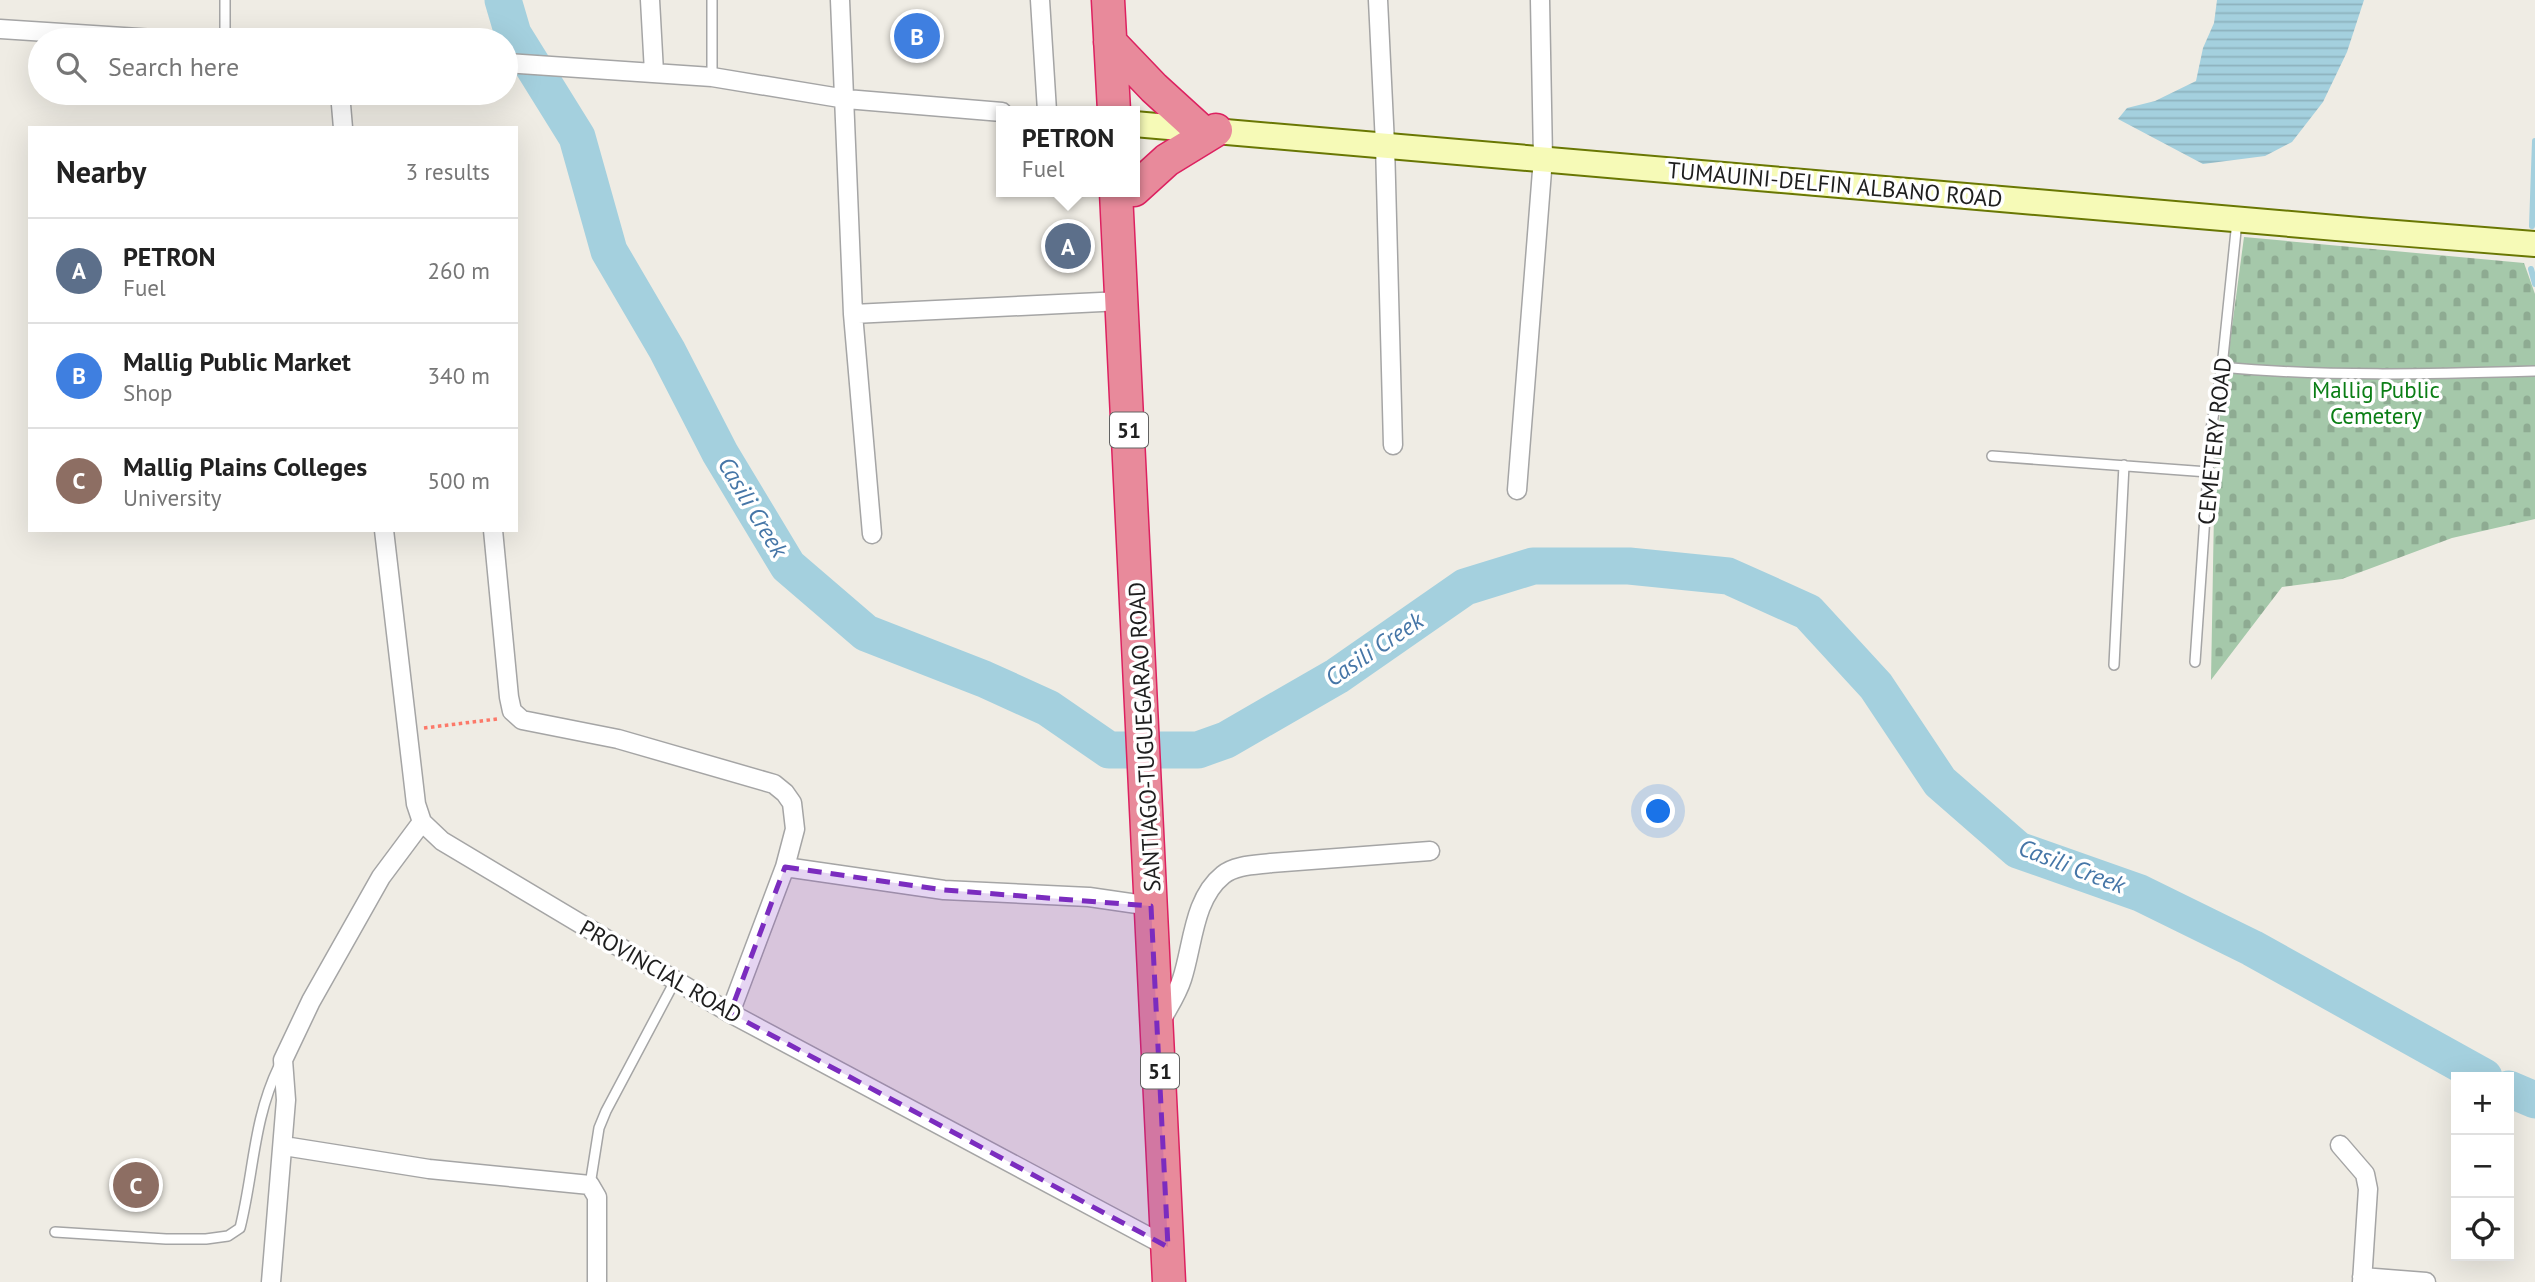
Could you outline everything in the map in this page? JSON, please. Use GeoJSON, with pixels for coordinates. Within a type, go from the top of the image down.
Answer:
{"type":"FeatureCollection","features":[{"type":"Feature","properties":{"kind":"highway"},"geometry":{"type":"LineString","coordinates":[[1108,0],[1114,106]]}},
{"type":"Feature","properties":{"kind":"highway"},"geometry":{"type":"LineString","coordinates":[[1110,42],[1154,88],[1208,130],[1140,182]]}},
{"type":"Feature","properties":{"kind":"highway","name":"SANTIAGO-TUGUEGARAO ROAD"},"geometry":{"type":"LineString","coordinates":[[1125,197],[1122,301],[1169,1282]]}},
{"type":"Feature","properties":{"kind":"main road","name":"TUMAUINI-DELFIN ALBANO ROAD"},"geometry":{"type":"LineString","coordinates":[[1140,124],[2237,221],[2535,244]]}},
{"type":"Feature","properties":{"kind":"street"},"geometry":{"type":"LineString","coordinates":[[650,0],[654,72]]}},
{"type":"Feature","properties":{"kind":"street"},"geometry":{"type":"LineString","coordinates":[[840,0],[853,314],[872,534]]}},
{"type":"Feature","properties":{"kind":"street"},"geometry":{"type":"LineString","coordinates":[[1041,0],[1047,106]]}},
{"type":"Feature","properties":{"kind":"street"},"geometry":{"type":"LineString","coordinates":[[1378,0],[1385,144],[1393,445]]}},
{"type":"Feature","properties":{"kind":"street"},"geometry":{"type":"LineString","coordinates":[[1517,490],[1543,158],[1540,0]]}},
{"type":"Feature","properties":{"kind":"street"},"geometry":{"type":"LineString","coordinates":[[0,29],[28,31]]}},
{"type":"Feature","properties":{"kind":"street"},"geometry":{"type":"LineString","coordinates":[[518,64],[712,77],[846,99],[996,112]]}},
{"type":"Feature","properties":{"kind":"street"},"geometry":{"type":"LineString","coordinates":[[341,105],[343,126]]}},
{"type":"Feature","properties":{"kind":"street"},"geometry":{"type":"LineString","coordinates":[[853,314],[1122,301]]}},
{"type":"Feature","properties":{"kind":"street"},"geometry":{"type":"LineString","coordinates":[[271,1282],[284,1146],[286,1100],[283,1060],[311,1001],[381,877],[422,822],[416,804],[406,731],[384,532]]}},
{"type":"Feature","properties":{"kind":"street"},"geometry":{"type":"LineString","coordinates":[[493,532],[509,697],[516,716],[522,720],[618,739],[774,784],[792,803],[794,829],[785,867],[730,1013]]}},
{"type":"Feature","properties":{"kind":"street","name":"PROVINCIAL ROAD"},"geometry":{"type":"LineString","coordinates":[[422,822],[442,841],[675,982],[1168,1247]]}},
{"type":"Feature","properties":{"kind":"street"},"geometry":{"type":"LineString","coordinates":[[1158,1026],[1182,979],[1201,909],[1211,889],[1225,873],[1271,863],[1430,851]]}},
{"type":"Feature","properties":{"kind":"street"},"geometry":{"type":"LineString","coordinates":[[785,867],[944,890],[1089,897],[1151,906]]}},
{"type":"Feature","properties":{"kind":"street"},"geometry":{"type":"LineString","coordinates":[[2340,1145],[2365,1174],[2368,1189],[2362,1280],[2426,1282]]}},
{"type":"Feature","properties":{"kind":"street"},"geometry":{"type":"LineString","coordinates":[[284,1146],[429,1169],[590,1185],[597,1197],[597,1282]]}},
{"type":"Feature","properties":{"kind":"lane"},"geometry":{"type":"LineString","coordinates":[[225,0],[225,28]]}},
{"type":"Feature","properties":{"kind":"lane"},"geometry":{"type":"LineString","coordinates":[[712,0],[712,77]]}},
{"type":"Feature","properties":{"kind":"lane","name":"CEMETERY ROAD"},"geometry":{"type":"LineString","coordinates":[[2195,662],[2211,429],[2222,367],[2237,221]]}},
{"type":"Feature","properties":{"kind":"lane"},"geometry":{"type":"LineString","coordinates":[[2222,367],[2287,373],[2364,375],[2535,371]]}},
{"type":"Feature","properties":{"kind":"lane"},"geometry":{"type":"LineString","coordinates":[[1992,456],[2208,472]]}},
{"type":"Feature","properties":{"kind":"lane"},"geometry":{"type":"LineString","coordinates":[[2114,665],[2124,465]]}},
{"type":"Feature","properties":{"kind":"lane"},"geometry":{"type":"LineString","coordinates":[[590,1185],[599,1128],[606,1111],[675,982]]}},
{"type":"Feature","properties":{"kind":"lane"},"geometry":{"type":"LineString","coordinates":[[55,1232],[206,1239],[228,1236],[240,1228],[257,1127],[267,1092],[283,1060]]}},
{"type":"Feature","properties":{"kind":"path"},"geometry":{"type":"LineString","coordinates":[[406,731],[516,716]]}},
{"type":"Feature","properties":{"kind":"highlighted area"},"geometry":{"type":"Polygon","coordinates":[[[785,867],[944,890],[1151,906],[1168,1247],[730,1013],[785,867]]]}},
{"type":"Feature","properties":{"kind":"green space","name":"Mallig Public Cemetery"},"geometry":{"type":"Polygon","coordinates":[[[2244,237],[2524,263],[2535,294],[2535,519],[2452,538],[2342,579],[2282,587],[2211,680],[2215,454],[2244,237]]]}},
{"type":"Feature","properties":{"kind":"water"},"geometry":{"type":"Polygon","coordinates":[[[2217,0],[2364,0],[2347,52],[2323,102],[2292,142],[2265,156],[2203,164],[2118,119],[2127,108],[2155,101],[2196,81],[2203,48],[2214,23],[2217,0]]]}},
{"type":"Feature","properties":{"kind":"waterway","name":"Casili Creek"},"geometry":{"type":"LineString","coordinates":[[503,0],[511,28]]}},
{"type":"Feature","properties":{"kind":"waterway","name":"Casili Creek"},"geometry":{"type":"LineString","coordinates":[[518,42],[577,137],[609,251],[667,350],[720,453],[788,566],[866,633],[984,679],[1048,708],[1109,750],[1198,750],[1226,740],[1337,676],[1465,587],[1533,566],[1629,566],[1728,576],[1808,612],[1876,686],[1940,782],[2018,850],[2140,893],[2252,948],[2475,1072]]}},
{"type":"Feature","properties":{"kind":"waterway"},"geometry":{"type":"LineString","coordinates":[[2532,226],[2535,141]]}},
{"type":"Feature","properties":{"kind":"waterway"},"geometry":{"type":"LineString","coordinates":[[2531,269],[2535,284]]}},
{"type":"Feature","properties":{"kind":"waterway","name":"Casili Creek"},"geometry":{"type":"LineString","coordinates":[[2514,1091],[2535,1100]]}},
{"type":"Feature","properties":{"kind":"place","name":"Mallig Public Market"},"geometry":{"type":"Point","coordinates":[917,36]}},
{"type":"Feature","properties":{"kind":"place","name":"PETRON"},"geometry":{"type":"Point","coordinates":[1068,246]}},
{"type":"Feature","properties":{"kind":"place","name":"Mallig Plains Colleges"},"geometry":{"type":"Point","coordinates":[136,1185]}}]}
